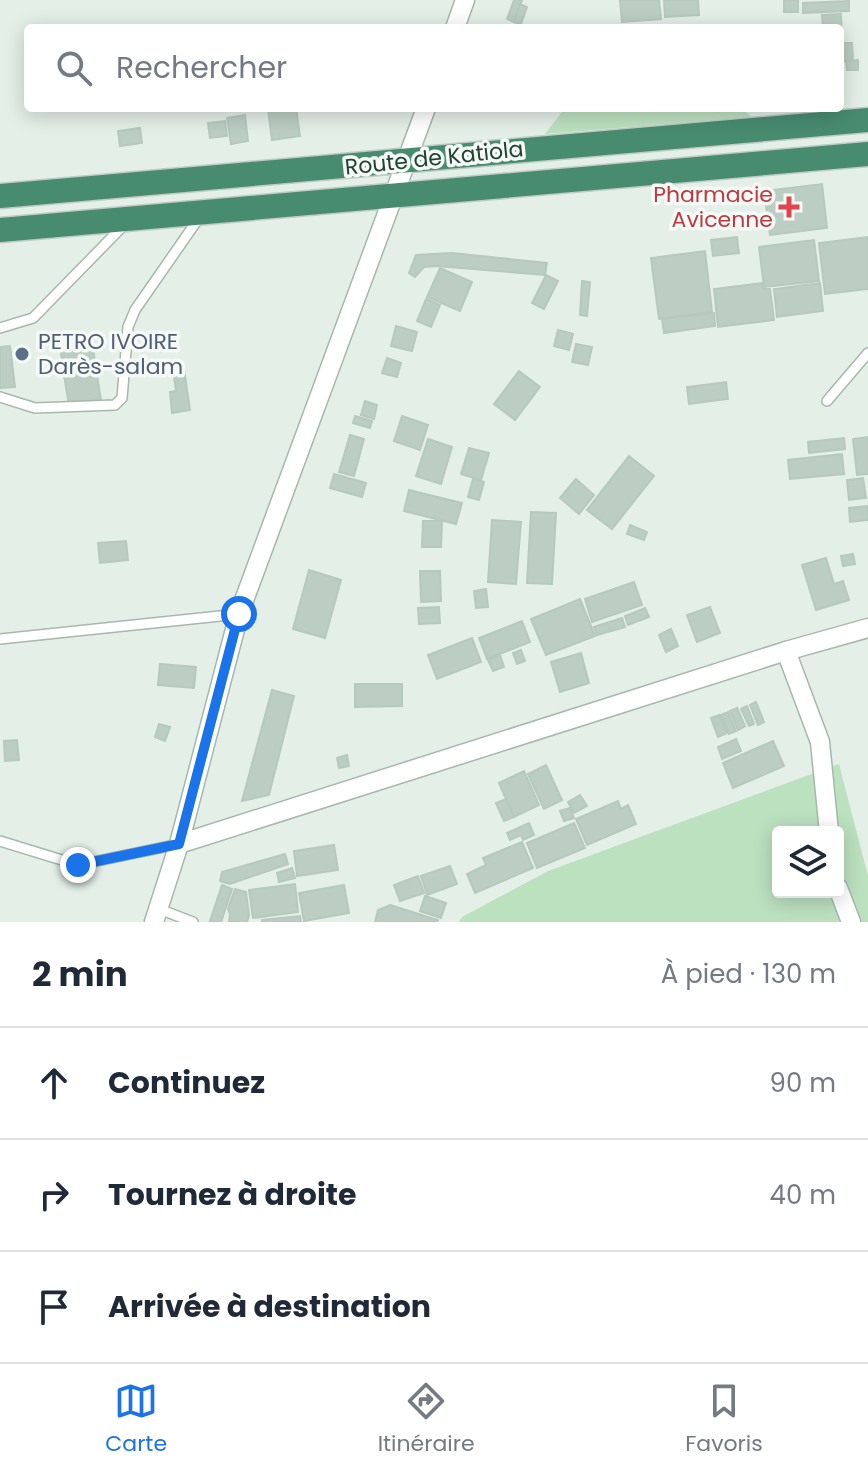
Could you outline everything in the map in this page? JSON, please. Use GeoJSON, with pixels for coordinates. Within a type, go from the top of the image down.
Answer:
{"type":"FeatureCollection","features":[{"type":"Feature","properties":{"kind":"highway","name":"Route de Katiola"},"geometry":{"type":"LineString","coordinates":[[0,196],[868,120]]}},
{"type":"Feature","properties":{"kind":"highway","name":"Route de Katiola"},"geometry":{"type":"LineString","coordinates":[[0,230],[868,154]]}},
{"type":"Feature","properties":{"kind":"street"},"geometry":{"type":"LineString","coordinates":[[456,24],[465,0]]}},
{"type":"Feature","properties":{"kind":"street"},"geometry":{"type":"LineString","coordinates":[[156,915],[179,844],[239,614],[425,112]]}},
{"type":"Feature","properties":{"kind":"street"},"geometry":{"type":"LineString","coordinates":[[179,844],[786,651],[868,628]]}},
{"type":"Feature","properties":{"kind":"street"},"geometry":{"type":"LineString","coordinates":[[786,651],[820,742],[828,826]]}},
{"type":"Feature","properties":{"kind":"street"},"geometry":{"type":"LineString","coordinates":[[842,898],[851,922]]}},
{"type":"Feature","properties":{"kind":"lane"},"geometry":{"type":"LineString","coordinates":[[0,397],[35,408],[115,405],[119,402],[122,398],[128,327],[135,310],[203,212]]}},
{"type":"Feature","properties":{"kind":"lane"},"geometry":{"type":"LineString","coordinates":[[0,328],[33,318],[130,219]]}},
{"type":"Feature","properties":{"kind":"lane"},"geometry":{"type":"LineString","coordinates":[[827,401],[868,353]]}},
{"type":"Feature","properties":{"kind":"lane"},"geometry":{"type":"LineString","coordinates":[[0,639],[239,614]]}},
{"type":"Feature","properties":{"kind":"lane"},"geometry":{"type":"LineString","coordinates":[[0,841],[78,865],[179,844]]}},
{"type":"Feature","properties":{"kind":"lane"},"geometry":{"type":"LineString","coordinates":[[156,915],[193,922]]}},
{"type":"Feature","properties":{"kind":"green space"},"geometry":{"type":"Polygon","coordinates":[[[562,112],[746,112],[752,117],[545,134],[562,112]]]}},
{"type":"Feature","properties":{"kind":"green space"},"geometry":{"type":"Polygon","coordinates":[[[839,764],[868,876],[868,922],[459,922],[462,917],[548,871],[839,764]]]}},
{"type":"Feature","properties":{"kind":"building"},"geometry":{"type":"Polygon","coordinates":[[[514,0],[522,0],[514,22],[507,19],[514,0]]]}},
{"type":"Feature","properties":{"kind":"building"},"geometry":{"type":"Polygon","coordinates":[[[620,0],[659,0],[661,19],[622,22],[620,0]]]}},
{"type":"Feature","properties":{"kind":"building"},"geometry":{"type":"Polygon","coordinates":[[[664,0],[698,0],[699,15],[665,17],[664,0]]]}},
{"type":"Feature","properties":{"kind":"building"},"geometry":{"type":"Polygon","coordinates":[[[784,0],[798,0],[798,12],[784,12],[784,0]]]}},
{"type":"Feature","properties":{"kind":"building"},"geometry":{"type":"Polygon","coordinates":[[[849,1],[849,11],[803,13],[803,3],[849,1]]]}},
{"type":"Feature","properties":{"kind":"building"},"geometry":{"type":"Polygon","coordinates":[[[520,4],[527,7],[521,24],[514,22],[520,4]]]}},
{"type":"Feature","properties":{"kind":"building"},"geometry":{"type":"Polygon","coordinates":[[[841,14],[841,24],[823,24],[822,15],[841,14]]]}},
{"type":"Feature","properties":{"kind":"building"},"geometry":{"type":"Polygon","coordinates":[[[844,43],[852,43],[853,61],[844,61],[844,43]]]}},
{"type":"Feature","properties":{"kind":"building"},"geometry":{"type":"Polygon","coordinates":[[[858,60],[858,70],[847,70],[846,61],[858,60]]]}},
{"type":"Feature","properties":{"kind":"building"},"geometry":{"type":"Polygon","coordinates":[[[268,112],[297,112],[300,136],[272,140],[268,112]]]}},
{"type":"Feature","properties":{"kind":"building"},"geometry":{"type":"Polygon","coordinates":[[[245,115],[248,141],[231,144],[227,118],[245,115]]]}},
{"type":"Feature","properties":{"kind":"building"},"geometry":{"type":"Polygon","coordinates":[[[225,121],[227,136],[210,138],[208,123],[225,121]]]}},
{"type":"Feature","properties":{"kind":"building"},"geometry":{"type":"Polygon","coordinates":[[[140,128],[142,143],[120,146],[118,131],[140,128]]]}},
{"type":"Feature","properties":{"kind":"building"},"geometry":{"type":"Polygon","coordinates":[[[822,184],[827,228],[770,235],[764,191],[822,184]]]}},
{"type":"Feature","properties":{"kind":"building"},"geometry":{"type":"Polygon","coordinates":[[[737,237],[739,253],[713,256],[711,240],[737,237]]]}},
{"type":"Feature","properties":{"kind":"building"},"geometry":{"type":"Polygon","coordinates":[[[868,237],[868,289],[825,294],[819,243],[868,237]]]}},
{"type":"Feature","properties":{"kind":"building"},"geometry":{"type":"Polygon","coordinates":[[[814,240],[819,281],[764,287],[759,247],[814,240]]]}},
{"type":"Feature","properties":{"kind":"building"},"geometry":{"type":"Polygon","coordinates":[[[705,251],[712,312],[659,319],[651,258],[705,251]]]}},
{"type":"Feature","properties":{"kind":"building"},"geometry":{"type":"Polygon","coordinates":[[[452,253],[547,263],[545,275],[436,266],[424,267],[415,277],[409,273],[416,255],[452,253]]]}},
{"type":"Feature","properties":{"kind":"building"},"geometry":{"type":"Polygon","coordinates":[[[440,268],[472,282],[460,311],[427,297],[440,268]]]}},
{"type":"Feature","properties":{"kind":"building"},"geometry":{"type":"Polygon","coordinates":[[[546,275],[558,281],[544,309],[532,303],[546,275]]]}},
{"type":"Feature","properties":{"kind":"building"},"geometry":{"type":"Polygon","coordinates":[[[582,281],[590,282],[587,316],[580,315],[582,281]]]}},
{"type":"Feature","properties":{"kind":"building"},"geometry":{"type":"Polygon","coordinates":[[[762,283],[763,289],[770,289],[774,320],[718,327],[714,289],[762,283]]]}},
{"type":"Feature","properties":{"kind":"building"},"geometry":{"type":"Polygon","coordinates":[[[820,283],[823,311],[777,317],[774,289],[820,283]]]}},
{"type":"Feature","properties":{"kind":"building"},"geometry":{"type":"Polygon","coordinates":[[[426,299],[440,305],[431,327],[417,321],[426,299]]]}},
{"type":"Feature","properties":{"kind":"building"},"geometry":{"type":"Polygon","coordinates":[[[714,313],[715,326],[664,333],[662,319],[714,313]]]}},
{"type":"Feature","properties":{"kind":"building"},"geometry":{"type":"Polygon","coordinates":[[[396,326],[417,332],[412,351],[391,346],[396,326]]]}},
{"type":"Feature","properties":{"kind":"building"},"geometry":{"type":"Polygon","coordinates":[[[558,330],[573,334],[569,350],[554,346],[558,330]]]}},
{"type":"Feature","properties":{"kind":"building"},"geometry":{"type":"Polygon","coordinates":[[[92,341],[96,369],[64,375],[60,346],[92,341]]]}},
{"type":"Feature","properties":{"kind":"building"},"geometry":{"type":"Polygon","coordinates":[[[576,344],[592,347],[588,365],[572,362],[576,344]]]}},
{"type":"Feature","properties":{"kind":"building"},"geometry":{"type":"Polygon","coordinates":[[[10,346],[15,387],[0,388],[0,347],[10,346]]]}},
{"type":"Feature","properties":{"kind":"building"},"geometry":{"type":"Polygon","coordinates":[[[387,358],[401,363],[397,377],[382,373],[387,358]]]}},
{"type":"Feature","properties":{"kind":"building"},"geometry":{"type":"Polygon","coordinates":[[[96,369],[101,400],[69,405],[64,375],[96,369]]]}},
{"type":"Feature","properties":{"kind":"building"},"geometry":{"type":"Polygon","coordinates":[[[184,369],[190,410],[172,413],[170,392],[176,391],[173,370],[184,369]]]}},
{"type":"Feature","properties":{"kind":"building"},"geometry":{"type":"Polygon","coordinates":[[[519,371],[540,387],[515,420],[494,404],[519,371]]]}},
{"type":"Feature","properties":{"kind":"building"},"geometry":{"type":"Polygon","coordinates":[[[726,382],[728,399],[689,404],[687,387],[726,382]]]}},
{"type":"Feature","properties":{"kind":"building"},"geometry":{"type":"Polygon","coordinates":[[[365,401],[377,405],[374,419],[361,415],[365,401]]]}},
{"type":"Feature","properties":{"kind":"building"},"geometry":{"type":"Polygon","coordinates":[[[355,416],[372,421],[370,428],[353,423],[355,416]]]}},
{"type":"Feature","properties":{"kind":"building"},"geometry":{"type":"Polygon","coordinates":[[[402,416],[428,425],[420,450],[394,441],[402,416]]]}},
{"type":"Feature","properties":{"kind":"building"},"geometry":{"type":"Polygon","coordinates":[[[350,435],[364,439],[354,476],[339,472],[350,435]]]}},
{"type":"Feature","properties":{"kind":"building"},"geometry":{"type":"Polygon","coordinates":[[[868,437],[868,474],[857,475],[853,439],[868,437]]]}},
{"type":"Feature","properties":{"kind":"building"},"geometry":{"type":"Polygon","coordinates":[[[844,438],[845,449],[809,453],[808,442],[844,438]]]}},
{"type":"Feature","properties":{"kind":"building"},"geometry":{"type":"Polygon","coordinates":[[[428,439],[452,447],[441,484],[416,476],[428,439]]]}},
{"type":"Feature","properties":{"kind":"building"},"geometry":{"type":"Polygon","coordinates":[[[469,448],[489,453],[481,480],[461,474],[469,448]]]}},
{"type":"Feature","properties":{"kind":"building"},"geometry":{"type":"Polygon","coordinates":[[[842,454],[844,474],[790,479],[788,460],[842,454]]]}},
{"type":"Feature","properties":{"kind":"building"},"geometry":{"type":"Polygon","coordinates":[[[629,456],[654,476],[612,529],[587,510],[629,456]]]}},
{"type":"Feature","properties":{"kind":"building"},"geometry":{"type":"Polygon","coordinates":[[[334,474],[366,483],[362,497],[330,488],[334,474]]]}},
{"type":"Feature","properties":{"kind":"building"},"geometry":{"type":"Polygon","coordinates":[[[863,478],[866,498],[849,500],[847,480],[863,478]]]}},
{"type":"Feature","properties":{"kind":"building"},"geometry":{"type":"Polygon","coordinates":[[[473,479],[484,482],[479,500],[468,497],[473,479]]]}},
{"type":"Feature","properties":{"kind":"building"},"geometry":{"type":"Polygon","coordinates":[[[576,479],[594,495],[579,514],[560,498],[576,479]]]}},
{"type":"Feature","properties":{"kind":"building"},"geometry":{"type":"Polygon","coordinates":[[[409,490],[462,503],[456,524],[404,511],[409,490]]]}},
{"type":"Feature","properties":{"kind":"building"},"geometry":{"type":"Polygon","coordinates":[[[868,506],[868,520],[850,522],[849,508],[868,506]]]}},
{"type":"Feature","properties":{"kind":"building"},"geometry":{"type":"Polygon","coordinates":[[[531,512],[556,513],[552,584],[527,583],[531,512]]]}},
{"type":"Feature","properties":{"kind":"building"},"geometry":{"type":"Polygon","coordinates":[[[492,520],[521,522],[516,584],[488,582],[492,520]]]}},
{"type":"Feature","properties":{"kind":"building"},"geometry":{"type":"Polygon","coordinates":[[[423,521],[442,521],[441,547],[422,547],[423,521]]]}},
{"type":"Feature","properties":{"kind":"building"},"geometry":{"type":"Polygon","coordinates":[[[630,525],[647,532],[644,540],[627,534],[630,525]]]}},
{"type":"Feature","properties":{"kind":"building"},"geometry":{"type":"Polygon","coordinates":[[[126,541],[128,560],[100,563],[98,543],[126,541]]]}},
{"type":"Feature","properties":{"kind":"building"},"geometry":{"type":"Polygon","coordinates":[[[853,554],[855,564],[843,566],[841,556],[853,554]]]}},
{"type":"Feature","properties":{"kind":"building"},"geometry":{"type":"Polygon","coordinates":[[[826,558],[834,584],[843,581],[849,600],[816,610],[802,565],[826,558]]]}},
{"type":"Feature","properties":{"kind":"building"},"geometry":{"type":"Polygon","coordinates":[[[309,570],[341,580],[325,638],[293,629],[309,570]]]}},
{"type":"Feature","properties":{"kind":"building"},"geometry":{"type":"Polygon","coordinates":[[[420,571],[440,571],[441,601],[421,602],[420,571]]]}},
{"type":"Feature","properties":{"kind":"building"},"geometry":{"type":"Polygon","coordinates":[[[634,582],[642,605],[592,622],[585,599],[634,582]]]}},
{"type":"Feature","properties":{"kind":"building"},"geometry":{"type":"Polygon","coordinates":[[[486,589],[488,607],[476,608],[474,591],[486,589]]]}},
{"type":"Feature","properties":{"kind":"building"},"geometry":{"type":"Polygon","coordinates":[[[580,599],[595,636],[546,655],[531,619],[580,599]]]}},
{"type":"Feature","properties":{"kind":"building"},"geometry":{"type":"Polygon","coordinates":[[[439,607],[440,623],[419,624],[418,608],[439,607]]]}},
{"type":"Feature","properties":{"kind":"building"},"geometry":{"type":"Polygon","coordinates":[[[710,607],[720,633],[697,642],[687,615],[710,607]]]}},
{"type":"Feature","properties":{"kind":"building"},"geometry":{"type":"Polygon","coordinates":[[[645,608],[649,617],[628,625],[625,616],[645,608]]]}},
{"type":"Feature","properties":{"kind":"building"},"geometry":{"type":"Polygon","coordinates":[[[622,618],[625,627],[597,635],[594,627],[622,618]]]}},
{"type":"Feature","properties":{"kind":"building"},"geometry":{"type":"Polygon","coordinates":[[[522,621],[530,642],[487,659],[479,638],[522,621]]]}},
{"type":"Feature","properties":{"kind":"building"},"geometry":{"type":"Polygon","coordinates":[[[671,629],[678,646],[666,652],[659,635],[671,629]]]}},
{"type":"Feature","properties":{"kind":"building"},"geometry":{"type":"Polygon","coordinates":[[[472,638],[481,662],[437,679],[428,655],[472,638]]]}},
{"type":"Feature","properties":{"kind":"building"},"geometry":{"type":"Polygon","coordinates":[[[521,650],[525,661],[517,664],[513,653],[521,650]]]}},
{"type":"Feature","properties":{"kind":"building"},"geometry":{"type":"Polygon","coordinates":[[[581,653],[589,683],[560,692],[551,662],[581,653]]]}},
{"type":"Feature","properties":{"kind":"building"},"geometry":{"type":"Polygon","coordinates":[[[500,655],[504,667],[493,671],[488,660],[500,655]]]}},
{"type":"Feature","properties":{"kind":"building"},"geometry":{"type":"Polygon","coordinates":[[[160,664],[196,667],[194,688],[158,685],[160,664]]]}},
{"type":"Feature","properties":{"kind":"building"},"geometry":{"type":"Polygon","coordinates":[[[355,684],[402,684],[402,706],[355,707],[355,684]]]}},
{"type":"Feature","properties":{"kind":"building"},"geometry":{"type":"Polygon","coordinates":[[[272,690],[294,696],[269,795],[242,801],[272,690]]]}},
{"type":"Feature","properties":{"kind":"building"},"geometry":{"type":"Polygon","coordinates":[[[756,702],[764,722],[758,725],[750,705],[756,702]]]}},
{"type":"Feature","properties":{"kind":"building"},"geometry":{"type":"Polygon","coordinates":[[[747,706],[754,724],[749,726],[741,709],[747,706]]]}},
{"type":"Feature","properties":{"kind":"building"},"geometry":{"type":"Polygon","coordinates":[[[737,708],[745,726],[738,730],[730,711],[737,708]]]}},
{"type":"Feature","properties":{"kind":"building"},"geometry":{"type":"Polygon","coordinates":[[[728,712],[736,731],[729,734],[721,715],[728,712]]]}},
{"type":"Feature","properties":{"kind":"building"},"geometry":{"type":"Polygon","coordinates":[[[719,715],[727,733],[718,737],[711,718],[719,715]]]}},
{"type":"Feature","properties":{"kind":"building"},"geometry":{"type":"Polygon","coordinates":[[[159,724],[170,727],[165,741],[155,737],[159,724]]]}},
{"type":"Feature","properties":{"kind":"building"},"geometry":{"type":"Polygon","coordinates":[[[736,739],[741,751],[722,759],[718,747],[736,739]]]}},
{"type":"Feature","properties":{"kind":"building"},"geometry":{"type":"Polygon","coordinates":[[[17,740],[19,760],[5,761],[4,741],[17,740]]]}},
{"type":"Feature","properties":{"kind":"building"},"geometry":{"type":"Polygon","coordinates":[[[773,741],[784,766],[733,788],[723,763],[773,741]]]}},
{"type":"Feature","properties":{"kind":"building"},"geometry":{"type":"Polygon","coordinates":[[[347,755],[349,766],[339,768],[337,758],[347,755]]]}},
{"type":"Feature","properties":{"kind":"building"},"geometry":{"type":"Polygon","coordinates":[[[546,765],[562,800],[544,809],[528,774],[546,765]]]}},
{"type":"Feature","properties":{"kind":"building"},"geometry":{"type":"Polygon","coordinates":[[[524,771],[539,805],[514,817],[499,783],[524,771]]]}},
{"type":"Feature","properties":{"kind":"building"},"geometry":{"type":"Polygon","coordinates":[[[580,795],[587,806],[574,813],[568,802],[580,795]]]}},
{"type":"Feature","properties":{"kind":"building"},"geometry":{"type":"Polygon","coordinates":[[[506,799],[514,817],[504,821],[496,803],[506,799]]]}},
{"type":"Feature","properties":{"kind":"building"},"geometry":{"type":"Polygon","coordinates":[[[618,801],[621,809],[628,805],[636,824],[587,845],[576,819],[618,801]]]}},
{"type":"Feature","properties":{"kind":"building"},"geometry":{"type":"Polygon","coordinates":[[[570,808],[574,818],[564,821],[560,811],[570,808]]]}},
{"type":"Feature","properties":{"kind":"building"},"geometry":{"type":"Polygon","coordinates":[[[529,823],[534,835],[523,840],[521,835],[510,840],[507,833],[529,823]]]}},
{"type":"Feature","properties":{"kind":"building"},"geometry":{"type":"Polygon","coordinates":[[[574,823],[585,848],[537,868],[527,843],[574,823]]]}},
{"type":"Feature","properties":{"kind":"building"},"geometry":{"type":"Polygon","coordinates":[[[522,842],[533,868],[475,893],[467,874],[486,865],[483,858],[522,842]]]}},
{"type":"Feature","properties":{"kind":"building"},"geometry":{"type":"Polygon","coordinates":[[[334,845],[338,870],[297,876],[294,851],[334,845]]]}},
{"type":"Feature","properties":{"kind":"building"},"geometry":{"type":"Polygon","coordinates":[[[285,854],[288,864],[230,884],[220,881],[222,872],[285,854]]]}},
{"type":"Feature","properties":{"kind":"building"},"geometry":{"type":"Polygon","coordinates":[[[450,866],[457,884],[427,895],[421,876],[450,866]]]}},
{"type":"Feature","properties":{"kind":"building"},"geometry":{"type":"Polygon","coordinates":[[[292,868],[295,878],[279,882],[277,873],[292,868]]]}},
{"type":"Feature","properties":{"kind":"building"},"geometry":{"type":"Polygon","coordinates":[[[418,876],[424,893],[400,901],[394,885],[418,876]]]}},
{"type":"Feature","properties":{"kind":"building"},"geometry":{"type":"Polygon","coordinates":[[[295,884],[298,912],[253,918],[249,890],[295,884]]]}},
{"type":"Feature","properties":{"kind":"building"},"geometry":{"type":"Polygon","coordinates":[[[222,885],[232,889],[221,922],[212,922],[210,921],[222,885]]]}},
{"type":"Feature","properties":{"kind":"building"},"geometry":{"type":"Polygon","coordinates":[[[344,885],[349,913],[304,921],[299,893],[344,885]]]}},
{"type":"Feature","properties":{"kind":"building"},"geometry":{"type":"Polygon","coordinates":[[[235,889],[246,892],[247,922],[229,922],[228,909],[235,889]]]}},
{"type":"Feature","properties":{"kind":"building"},"geometry":{"type":"Polygon","coordinates":[[[425,896],[446,903],[441,918],[420,911],[425,896]]]}},
{"type":"Feature","properties":{"kind":"building"},"geometry":{"type":"Polygon","coordinates":[[[390,905],[438,920],[375,922],[378,910],[390,905]]]}},
{"type":"Feature","properties":{"kind":"building"},"geometry":{"type":"Polygon","coordinates":[[[300,916],[301,922],[262,922],[262,920],[300,916]]]}},
{"type":"Feature","properties":{"kind":"place","name":"Pharmacie Avicenne"},"geometry":{"type":"Point","coordinates":[789,207]}},
{"type":"Feature","properties":{"kind":"place","name":"PETRO IVOIRE Darès-salam"},"geometry":{"type":"Point","coordinates":[22,354]}},
{"type":"Feature","properties":{"kind":"route"},"geometry":{"type":"LineString","coordinates":[[78,865],[179,844],[239,614]]}}]}
